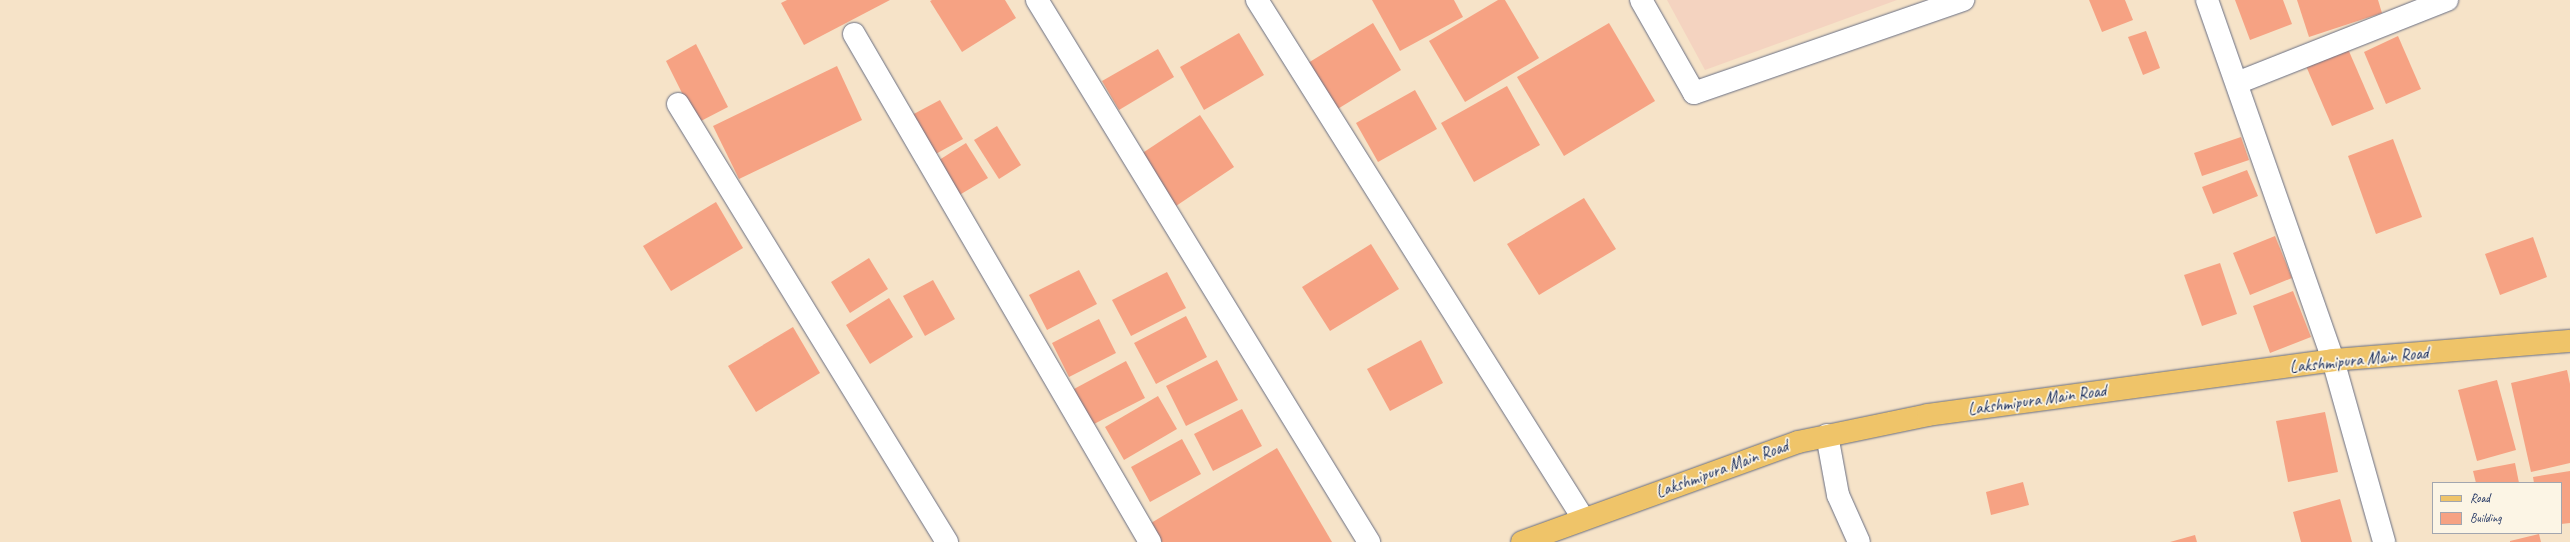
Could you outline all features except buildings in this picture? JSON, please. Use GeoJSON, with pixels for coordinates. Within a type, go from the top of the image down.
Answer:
{"type":"FeatureCollection","features":[{"type":"Feature","properties":{"kind":"main road","name":"Lakshmipura Main Road"},"geometry":{"type":"LineString","coordinates":[[1522,542],[1583,518],[1798,442],[1928,415],[2333,360],[2570,341]]}},
{"type":"Feature","properties":{"kind":"street"},"geometry":{"type":"LineString","coordinates":[[1037,0],[1369,542]]}},
{"type":"Feature","properties":{"kind":"street"},"geometry":{"type":"LineString","coordinates":[[1256,0],[1583,518]]}},
{"type":"Feature","properties":{"kind":"street"},"geometry":{"type":"LineString","coordinates":[[1641,0],[1694,93],[1964,0]]}},
{"type":"Feature","properties":{"kind":"street"},"geometry":{"type":"LineString","coordinates":[[2207,0],[2333,360],[2384,542]]}},
{"type":"Feature","properties":{"kind":"street"},"geometry":{"type":"LineString","coordinates":[[2237,83],[2447,0]]}},
{"type":"Feature","properties":{"kind":"street"},"geometry":{"type":"LineString","coordinates":[[854,34],[1150,542]]}},
{"type":"Feature","properties":{"kind":"street"},"geometry":{"type":"LineString","coordinates":[[678,104],[947,542]]}},
{"type":"Feature","properties":{"kind":"street"},"geometry":{"type":"LineString","coordinates":[[1827,435],[1838,495],[1859,542]]}},
{"type":"Feature","properties":{"kind":"shaded area"},"geometry":{"type":"Polygon","coordinates":[[[1667,0],[1897,0],[1705,70],[1667,0]]]}}]}
